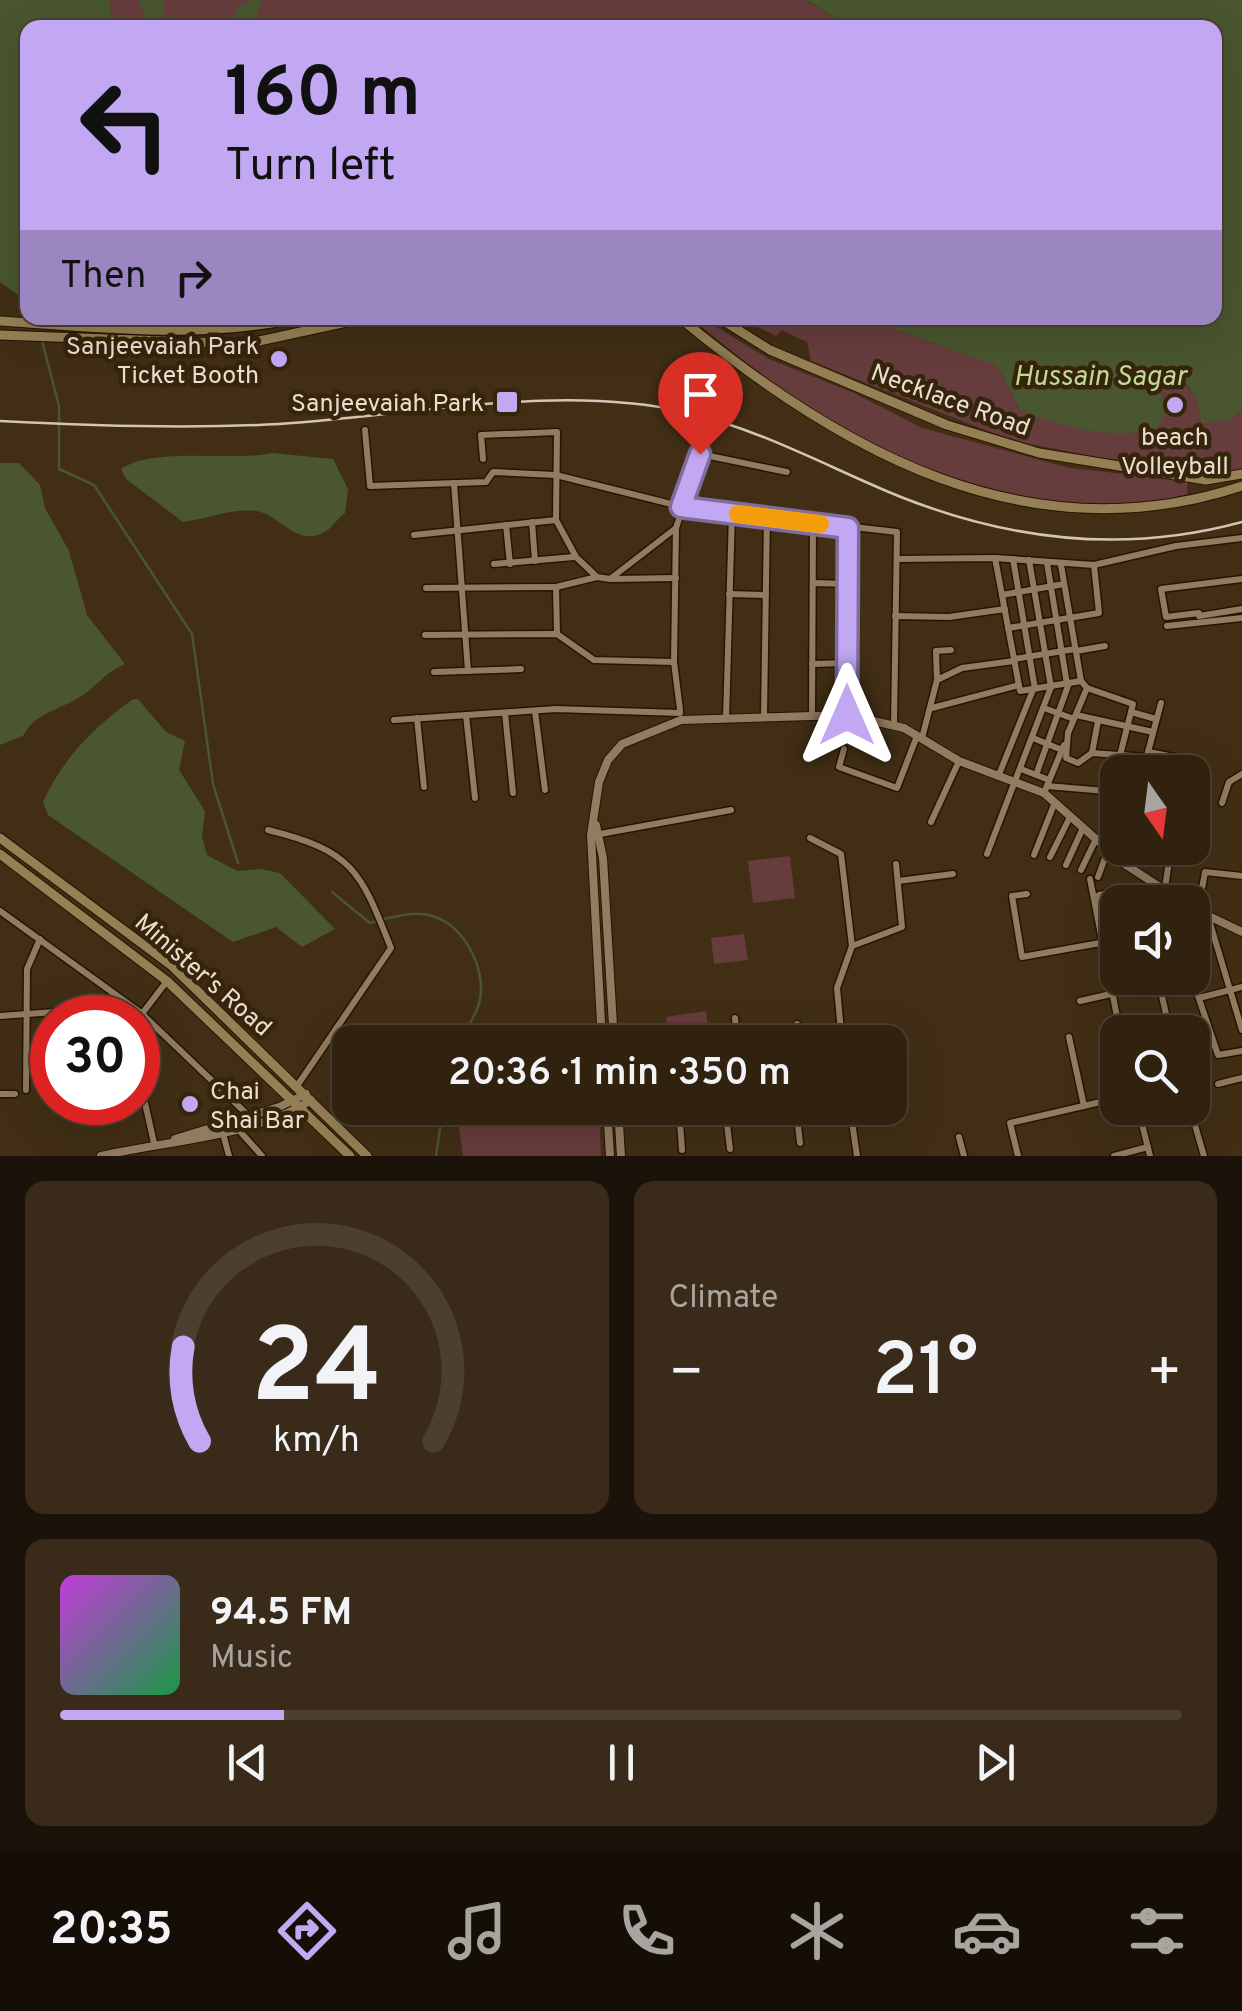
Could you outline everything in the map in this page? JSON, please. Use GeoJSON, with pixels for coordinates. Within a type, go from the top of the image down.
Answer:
{"type":"FeatureCollection","features":[{"type":"Feature","properties":{"kind":"main road"},"geometry":{"type":"LineString","coordinates":[[81,325],[178,329],[260,325]]}},
{"type":"Feature","properties":{"kind":"main road"},"geometry":{"type":"LineString","coordinates":[[0,335],[256,343],[335,325]]}},
{"type":"Feature","properties":{"kind":"main road"},"geometry":{"type":"LineString","coordinates":[[689,325],[780,396],[854,442],[926,476],[1010,500],[1054,506],[1127,508],[1208,496],[1242,486]]}},
{"type":"Feature","properties":{"kind":"main road","name":"Necklace Road"},"geometry":{"type":"LineString","coordinates":[[731,325],[770,350],[947,424],[1039,453],[1206,480],[1242,474]]}},
{"type":"Feature","properties":{"kind":"main road"},"geometry":{"type":"LineString","coordinates":[[255,326],[256,343]]}},
{"type":"Feature","properties":{"kind":"main road"},"geometry":{"type":"LineString","coordinates":[[1206,480],[1208,496]]}},
{"type":"Feature","properties":{"kind":"main road","name":"Minister's Road"},"geometry":{"type":"LineString","coordinates":[[0,838],[172,966],[367,1156]]}},
{"type":"Feature","properties":{"kind":"main road","name":"Minister's Road"},"geometry":{"type":"LineString","coordinates":[[0,854],[167,980],[350,1156]]}},
{"type":"Feature","properties":{"kind":"street"},"geometry":{"type":"LineString","coordinates":[[365,430],[370,486],[486,482],[492,472],[556,474],[681,507],[897,532],[894,725]]}},
{"type":"Feature","properties":{"kind":"street"},"geometry":{"type":"LineString","coordinates":[[483,460],[482,436],[557,432],[556,520],[576,558]]}},
{"type":"Feature","properties":{"kind":"street"},"geometry":{"type":"LineString","coordinates":[[680,715],[674,662],[676,528],[700,454],[787,472]]}},
{"type":"Feature","properties":{"kind":"street"},"geometry":{"type":"LineString","coordinates":[[454,483],[461,529],[468,671]]}},
{"type":"Feature","properties":{"kind":"street"},"geometry":{"type":"LineString","coordinates":[[726,719],[732,513]]}},
{"type":"Feature","properties":{"kind":"street"},"geometry":{"type":"LineString","coordinates":[[764,715],[767,518]]}},
{"type":"Feature","properties":{"kind":"street"},"geometry":{"type":"LineString","coordinates":[[414,535],[556,520]]}},
{"type":"Feature","properties":{"kind":"street"},"geometry":{"type":"LineString","coordinates":[[532,522],[535,561]]}},
{"type":"Feature","properties":{"kind":"street"},"geometry":{"type":"LineString","coordinates":[[812,715],[814,523]]}},
{"type":"Feature","properties":{"kind":"street"},"geometry":{"type":"LineString","coordinates":[[506,524],[510,564]]}},
{"type":"Feature","properties":{"kind":"street"},"geometry":{"type":"LineString","coordinates":[[610,579],[676,528]]}},
{"type":"Feature","properties":{"kind":"street"},"geometry":{"type":"LineString","coordinates":[[847,715],[848,528]]}},
{"type":"Feature","properties":{"kind":"street"},"geometry":{"type":"LineString","coordinates":[[897,559],[995,558],[1094,565],[1242,538]]}},
{"type":"Feature","properties":{"kind":"street"},"geometry":{"type":"LineString","coordinates":[[494,564],[576,558],[582,559],[597,577]]}},
{"type":"Feature","properties":{"kind":"street"},"geometry":{"type":"LineString","coordinates":[[995,558],[1020,691],[1081,681]]}},
{"type":"Feature","properties":{"kind":"street"},"geometry":{"type":"LineString","coordinates":[[998,777],[1034,689],[1012,560]]}},
{"type":"Feature","properties":{"kind":"street"},"geometry":{"type":"LineString","coordinates":[[987,854],[1051,686],[1029,560]]}},
{"type":"Feature","properties":{"kind":"street"},"geometry":{"type":"LineString","coordinates":[[1036,775],[1068,684],[1046,563]]}},
{"type":"Feature","properties":{"kind":"street"},"geometry":{"type":"LineString","coordinates":[[1061,564],[1081,681],[1087,688],[1134,704],[1119,755]]}},
{"type":"Feature","properties":{"kind":"street"},"geometry":{"type":"LineString","coordinates":[[1008,628],[1100,614],[1094,565]]}},
{"type":"Feature","properties":{"kind":"street"},"geometry":{"type":"LineString","coordinates":[[426,588],[556,587],[597,577],[676,578]]}},
{"type":"Feature","properties":{"kind":"street"},"geometry":{"type":"LineString","coordinates":[[1242,580],[1161,589],[1166,616],[1242,618]]}},
{"type":"Feature","properties":{"kind":"street"},"geometry":{"type":"LineString","coordinates":[[813,583],[848,584]]}},
{"type":"Feature","properties":{"kind":"street"},"geometry":{"type":"LineString","coordinates":[[1002,595],[1064,584]]}},
{"type":"Feature","properties":{"kind":"street"},"geometry":{"type":"LineString","coordinates":[[556,587],[557,634]]}},
{"type":"Feature","properties":{"kind":"street"},"geometry":{"type":"LineString","coordinates":[[729,594],[766,594]]}},
{"type":"Feature","properties":{"kind":"street"},"geometry":{"type":"LineString","coordinates":[[896,616],[949,616],[1005,609]]}},
{"type":"Feature","properties":{"kind":"street"},"geometry":{"type":"LineString","coordinates":[[1167,626],[1242,609]]}},
{"type":"Feature","properties":{"kind":"street"},"geometry":{"type":"LineString","coordinates":[[425,635],[557,634],[594,660],[674,662]]}},
{"type":"Feature","properties":{"kind":"street"},"geometry":{"type":"LineString","coordinates":[[937,680],[962,668],[1106,646]]}},
{"type":"Feature","properties":{"kind":"street"},"geometry":{"type":"LineString","coordinates":[[844,749],[839,767],[897,788],[932,708],[937,680],[936,651],[951,650]]}},
{"type":"Feature","properties":{"kind":"street"},"geometry":{"type":"LineString","coordinates":[[812,664],[848,663]]}},
{"type":"Feature","properties":{"kind":"street"},"geometry":{"type":"LineString","coordinates":[[434,672],[521,668]]}},
{"type":"Feature","properties":{"kind":"street"},"geometry":{"type":"LineString","coordinates":[[932,708],[1019,685]]}},
{"type":"Feature","properties":{"kind":"street"},"geometry":{"type":"LineString","coordinates":[[1047,786],[1087,688]]}},
{"type":"Feature","properties":{"kind":"street"},"geometry":{"type":"LineString","coordinates":[[1147,755],[1161,702]]}},
{"type":"Feature","properties":{"kind":"street"},"geometry":{"type":"LineString","coordinates":[[1044,708],[1153,732]]}},
{"type":"Feature","properties":{"kind":"street"},"geometry":{"type":"LineString","coordinates":[[535,711],[546,790]]}},
{"type":"Feature","properties":{"kind":"street"},"geometry":{"type":"LineString","coordinates":[[394,720],[535,711],[726,719],[847,715],[894,725],[959,761],[1015,784],[1100,791]]}},
{"type":"Feature","properties":{"kind":"street"},"geometry":{"type":"LineString","coordinates":[[1131,712],[1156,719]]}},
{"type":"Feature","properties":{"kind":"street"},"geometry":{"type":"LineString","coordinates":[[505,713],[513,793]]}},
{"type":"Feature","properties":{"kind":"street"},"geometry":{"type":"LineString","coordinates":[[466,715],[474,798]]}},
{"type":"Feature","properties":{"kind":"street"},"geometry":{"type":"LineString","coordinates":[[613,1025],[598,829],[600,782],[615,750],[680,715]]}},
{"type":"Feature","properties":{"kind":"street"},"geometry":{"type":"LineString","coordinates":[[417,718],[424,787]]}},
{"type":"Feature","properties":{"kind":"street"},"geometry":{"type":"LineString","coordinates":[[1092,754],[1098,721]]}},
{"type":"Feature","properties":{"kind":"street"},"geometry":{"type":"LineString","coordinates":[[1068,733],[1066,758],[1078,762],[1092,754],[1106,755]]}},
{"type":"Feature","properties":{"kind":"street"},"geometry":{"type":"LineString","coordinates":[[1033,738],[1062,750]]}},
{"type":"Feature","properties":{"kind":"street"},"geometry":{"type":"LineString","coordinates":[[1148,752],[1164,755]]}},
{"type":"Feature","properties":{"kind":"street"},"geometry":{"type":"LineString","coordinates":[[931,822],[959,761]]}},
{"type":"Feature","properties":{"kind":"street"},"geometry":{"type":"LineString","coordinates":[[1021,769],[1036,775],[1055,802],[1100,844]]}},
{"type":"Feature","properties":{"kind":"street"},"geometry":{"type":"LineString","coordinates":[[1222,803],[1229,782],[1242,774]]}},
{"type":"Feature","properties":{"kind":"street"},"geometry":{"type":"LineString","coordinates":[[1034,856],[1055,802]]}},
{"type":"Feature","properties":{"kind":"street"},"geometry":{"type":"LineString","coordinates":[[601,1025],[591,835],[598,829],[731,810]]}},
{"type":"Feature","properties":{"kind":"street"},"geometry":{"type":"LineString","coordinates":[[1050,857],[1070,817]]}},
{"type":"Feature","properties":{"kind":"street"},"geometry":{"type":"LineString","coordinates":[[101,1156],[236,1127],[298,1104],[391,948],[350,864],[309,840],[268,830]]}},
{"type":"Feature","properties":{"kind":"street"},"geometry":{"type":"LineString","coordinates":[[1066,865],[1082,830]]}},
{"type":"Feature","properties":{"kind":"street"},"geometry":{"type":"LineString","coordinates":[[810,838],[842,854],[852,946],[837,988],[840,1025]]}},
{"type":"Feature","properties":{"kind":"street"},"geometry":{"type":"LineString","coordinates":[[1082,870],[1095,840]]}},
{"type":"Feature","properties":{"kind":"street"},"geometry":{"type":"LineString","coordinates":[[852,946],[902,927],[896,864]]}},
{"type":"Feature","properties":{"kind":"street"},"geometry":{"type":"LineString","coordinates":[[1027,894],[1012,896],[1022,957],[1100,944],[1094,878],[1100,865]]}},
{"type":"Feature","properties":{"kind":"street"},"geometry":{"type":"LineString","coordinates":[[1131,865],[1161,885]]}},
{"type":"Feature","properties":{"kind":"street"},"geometry":{"type":"LineString","coordinates":[[1202,885],[1204,872],[1242,876]]}},
{"type":"Feature","properties":{"kind":"street"},"geometry":{"type":"LineString","coordinates":[[898,882],[953,874]]}},
{"type":"Feature","properties":{"kind":"street"},"geometry":{"type":"LineString","coordinates":[[1095,895],[1100,894]]}},
{"type":"Feature","properties":{"kind":"street"},"geometry":{"type":"LineString","coordinates":[[1095,895],[1100,916]]}},
{"type":"Feature","properties":{"kind":"street"},"geometry":{"type":"LineString","coordinates":[[0,911],[116,995]]}},
{"type":"Feature","properties":{"kind":"street"},"geometry":{"type":"LineString","coordinates":[[1210,916],[1242,932]]}},
{"type":"Feature","properties":{"kind":"street"},"geometry":{"type":"LineString","coordinates":[[597,939],[608,938]]}},
{"type":"Feature","properties":{"kind":"street"},"geometry":{"type":"LineString","coordinates":[[26,1090],[27,968],[40,940]]}},
{"type":"Feature","properties":{"kind":"street"},"geometry":{"type":"LineString","coordinates":[[1210,940],[1242,1030]]}},
{"type":"Feature","properties":{"kind":"street"},"geometry":{"type":"LineString","coordinates":[[155,995],[167,980]]}},
{"type":"Feature","properties":{"kind":"street"},"geometry":{"type":"LineString","coordinates":[[1199,998],[1242,986]]}},
{"type":"Feature","properties":{"kind":"street"},"geometry":{"type":"LineString","coordinates":[[1080,1001],[1107,995]]}},
{"type":"Feature","properties":{"kind":"street"},"geometry":{"type":"LineString","coordinates":[[1198,995],[1218,1055],[1242,1052]]}},
{"type":"Feature","properties":{"kind":"street"},"geometry":{"type":"LineString","coordinates":[[0,1016],[30,1015]]}},
{"type":"Feature","properties":{"kind":"street"},"geometry":{"type":"LineString","coordinates":[[735,1018],[736,1025]]}},
{"type":"Feature","properties":{"kind":"street"},"geometry":{"type":"LineString","coordinates":[[160,1035],[249,1116]]}},
{"type":"Feature","properties":{"kind":"street"},"geometry":{"type":"LineString","coordinates":[[1069,1038],[1084,1106]]}},
{"type":"Feature","properties":{"kind":"street"},"geometry":{"type":"LineString","coordinates":[[1218,1084],[1242,1078]]}},
{"type":"Feature","properties":{"kind":"street"},"geometry":{"type":"LineString","coordinates":[[0,1094],[15,1094]]}},
{"type":"Feature","properties":{"kind":"street"},"geometry":{"type":"LineString","coordinates":[[1018,1156],[1010,1124],[1100,1102]]}},
{"type":"Feature","properties":{"kind":"street"},"geometry":{"type":"LineString","coordinates":[[170,1142],[298,1104]]}},
{"type":"Feature","properties":{"kind":"street"},"geometry":{"type":"LineString","coordinates":[[150,1125],[154,1143]]}},
{"type":"Feature","properties":{"kind":"street"},"geometry":{"type":"LineString","coordinates":[[608,1125],[610,1156]]}},
{"type":"Feature","properties":{"kind":"street"},"geometry":{"type":"LineString","coordinates":[[619,1125],[621,1156]]}},
{"type":"Feature","properties":{"kind":"street"},"geometry":{"type":"LineString","coordinates":[[680,1125],[682,1150]]}},
{"type":"Feature","properties":{"kind":"street"},"geometry":{"type":"LineString","coordinates":[[727,1125],[730,1148]]}},
{"type":"Feature","properties":{"kind":"street"},"geometry":{"type":"LineString","coordinates":[[798,1125],[800,1143]]}},
{"type":"Feature","properties":{"kind":"street"},"geometry":{"type":"LineString","coordinates":[[852,1125],[857,1156]]}},
{"type":"Feature","properties":{"kind":"street"},"geometry":{"type":"LineString","coordinates":[[1114,1156],[1149,1152],[1143,1125]]}},
{"type":"Feature","properties":{"kind":"street"},"geometry":{"type":"LineString","coordinates":[[1196,1125],[1204,1156]]}},
{"type":"Feature","properties":{"kind":"street"},"geometry":{"type":"LineString","coordinates":[[236,1127],[262,1156]]}},
{"type":"Feature","properties":{"kind":"street"},"geometry":{"type":"LineString","coordinates":[[222,1130],[229,1156]]}},
{"type":"Feature","properties":{"kind":"street"},"geometry":{"type":"LineString","coordinates":[[959,1137],[964,1156]]}},
{"type":"Feature","properties":{"kind":"shaded area"},"geometry":{"type":"Polygon","coordinates":[[[109,0],[805,0],[838,20],[116,20],[109,0]]]}},
{"type":"Feature","properties":{"kind":"shaded area"},"geometry":{"type":"Polygon","coordinates":[[[700,325],[713,325],[769,359],[854,393],[922,428],[1070,468],[1188,481],[1187,494],[1119,506],[1052,504],[985,491],[920,468],[858,437],[743,360],[700,325]]]}},
{"type":"Feature","properties":{"kind":"shaded area"},"geometry":{"type":"Polygon","coordinates":[[[753,325],[883,325],[997,366],[1021,411],[1097,432],[1156,427],[1165,415],[1159,377],[1169,373],[1220,414],[1231,419],[1242,411],[1242,469],[1220,472],[1101,458],[1010,440],[811,361],[807,342],[781,330],[776,336],[753,325]]]}},
{"type":"Feature","properties":{"kind":"shaded area"},"geometry":{"type":"Polygon","coordinates":[[[790,856],[795,898],[753,903],[748,861],[790,856]]]}},
{"type":"Feature","properties":{"kind":"shaded area"},"geometry":{"type":"Polygon","coordinates":[[[744,934],[748,960],[714,964],[711,938],[744,934]]]}},
{"type":"Feature","properties":{"kind":"shaded area"},"geometry":{"type":"Polygon","coordinates":[[[706,1011],[708,1025],[667,1025],[666,1017],[706,1011]]]}},
{"type":"Feature","properties":{"kind":"shaded area"},"geometry":{"type":"Polygon","coordinates":[[[458,1125],[600,1125],[601,1156],[463,1156],[458,1125]]]}},
{"type":"Feature","properties":{"kind":"water"},"geometry":{"type":"Polygon","coordinates":[[[0,0],[109,0],[116,20],[20,20],[20,299],[0,282],[0,0]]]}},
{"type":"Feature","properties":{"kind":"water"},"geometry":{"type":"Polygon","coordinates":[[[139,0],[163,0],[165,20],[145,19],[139,0]]]}},
{"type":"Feature","properties":{"kind":"water"},"geometry":{"type":"Polygon","coordinates":[[[251,0],[261,0],[257,20],[232,20],[237,8],[251,0]]]}},
{"type":"Feature","properties":{"kind":"water","name":"Hussain Sagar"},"geometry":{"type":"Polygon","coordinates":[[[806,0],[1242,0],[1242,411],[1231,419],[1202,424],[1188,386],[1165,372],[1159,377],[1165,415],[1156,428],[1105,433],[1070,427],[1021,411],[997,366],[883,325],[1222,325],[1222,20],[838,20],[806,0]]]}},
{"type":"Feature","properties":{"kind":"water"},"geometry":{"type":"Polygon","coordinates":[[[272,453],[333,459],[348,489],[345,513],[328,530],[317,535],[298,534],[264,513],[246,510],[183,522],[126,479],[121,469],[153,458],[272,453]]]}},
{"type":"Feature","properties":{"kind":"water"},"geometry":{"type":"Polygon","coordinates":[[[0,463],[19,463],[40,485],[45,508],[69,551],[87,615],[125,664],[79,698],[35,721],[23,736],[0,745],[0,463]]]}},
{"type":"Feature","properties":{"kind":"water"},"geometry":{"type":"Polygon","coordinates":[[[138,699],[166,732],[185,741],[179,770],[205,811],[202,837],[207,855],[237,871],[261,869],[280,873],[335,929],[302,947],[276,927],[233,942],[48,815],[43,802],[70,758],[92,733],[138,699]]]}},
{"type":"Feature","properties":{"kind":"waterway"},"geometry":{"type":"LineString","coordinates":[[42,341],[59,406],[59,469],[94,485],[192,634],[213,784],[238,863]]}},
{"type":"Feature","properties":{"kind":"waterway"},"geometry":{"type":"LineString","coordinates":[[332,892],[370,923],[425,914],[454,928],[470,949],[480,974],[480,999],[469,1025]]}},
{"type":"Feature","properties":{"kind":"waterway"},"geometry":{"type":"LineString","coordinates":[[436,1156],[441,1125]]}},
{"type":"Feature","properties":{"kind":"railway"},"geometry":{"type":"LineString","coordinates":[[0,421],[244,426],[535,401],[636,404],[685,412],[732,426],[913,502],[1005,528],[1052,536],[1146,538],[1242,522]]}},
{"type":"Feature","properties":{"kind":"slow traffic"},"geometry":{"type":"LineString","coordinates":[[738,514],[820,524]]}},
{"type":"Feature","properties":{"kind":"place","name":"Sanjeevaiah Park Ticket Booth"},"geometry":{"type":"Point","coordinates":[279,359]}},
{"type":"Feature","properties":{"kind":"place","name":"Sanjeevaiah Park"},"geometry":{"type":"Point","coordinates":[507,402]}},
{"type":"Feature","properties":{"kind":"place","name":"beach Volleyball"},"geometry":{"type":"Point","coordinates":[1175,405]}},
{"type":"Feature","properties":{"kind":"place","name":"Chai Shai Bar"},"geometry":{"type":"Point","coordinates":[190,1104]}},
{"type":"Feature","properties":{"kind":"route"},"geometry":{"type":"LineString","coordinates":[[700,454],[681,507],[848,528],[847,715]]}}]}
